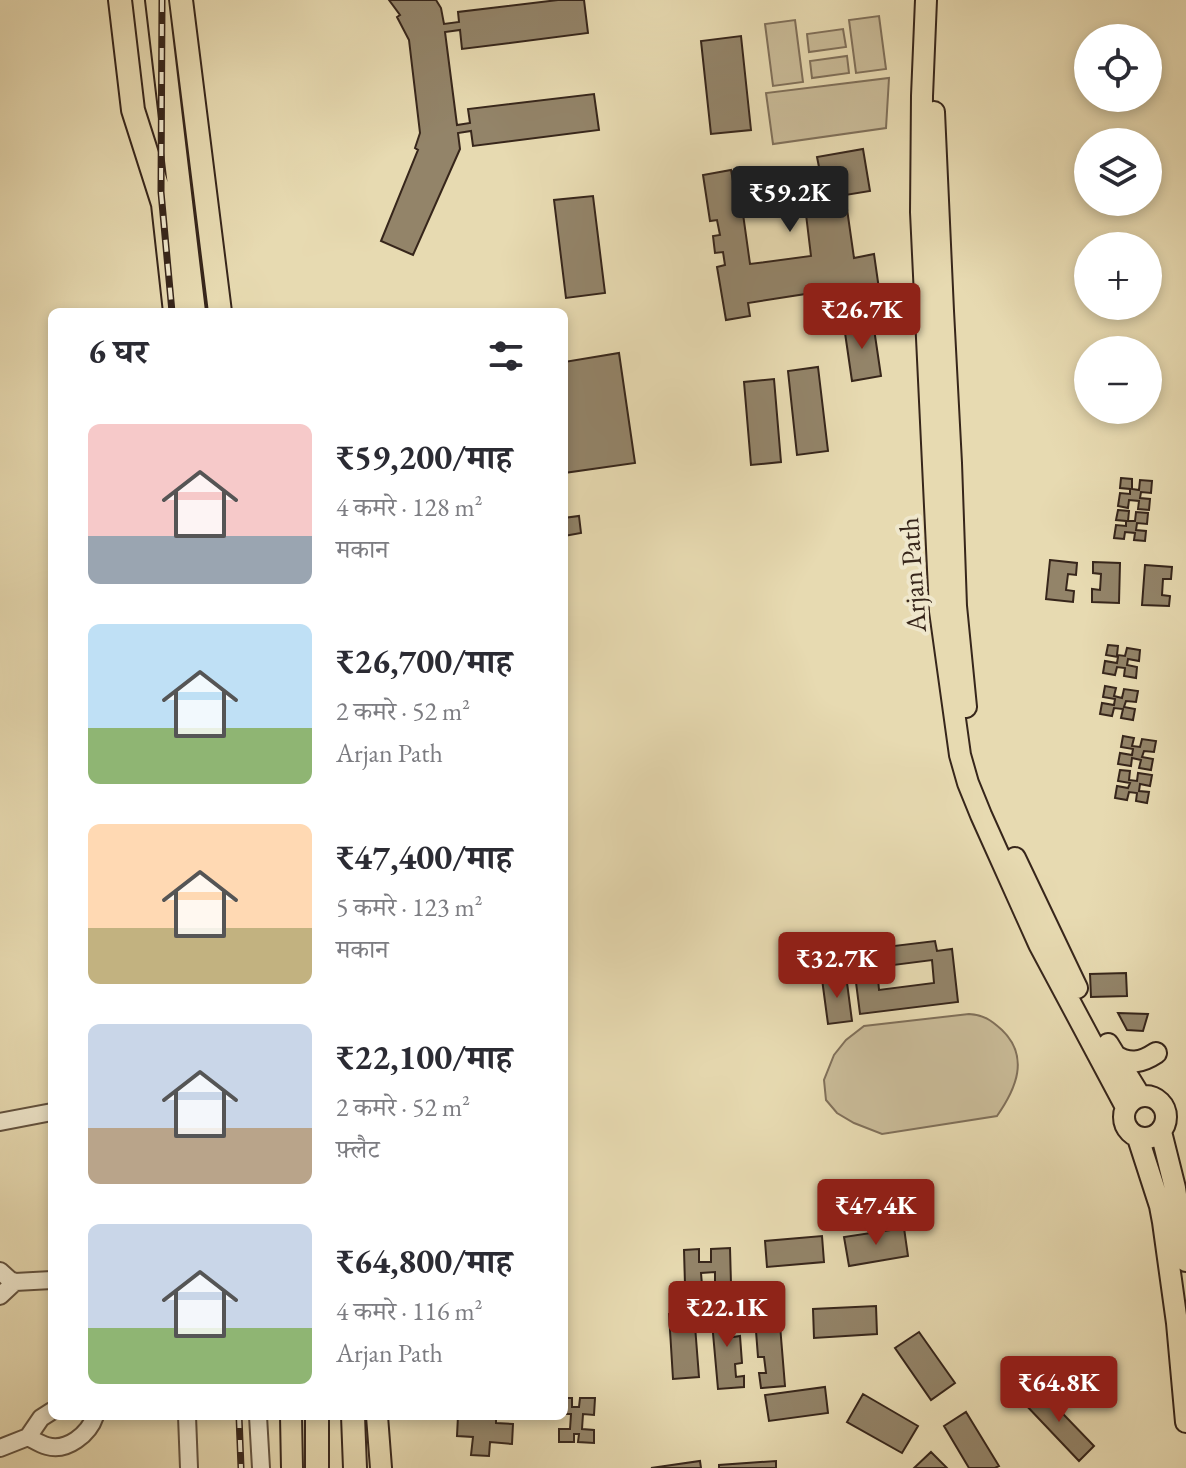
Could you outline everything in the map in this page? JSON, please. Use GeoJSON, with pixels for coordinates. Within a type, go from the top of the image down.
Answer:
{"type":"FeatureCollection","features":[{"type":"Feature","properties":{"kind":"highway"},"geometry":{"type":"LineString","coordinates":[[120,0],[133,110],[163,204],[175,308]]}},
{"type":"Feature","properties":{"kind":"highway"},"geometry":{"type":"LineString","coordinates":[[157,0],[194,308]]}},
{"type":"Feature","properties":{"kind":"highway"},"geometry":{"type":"LineString","coordinates":[[181,0],[220,308]]}},
{"type":"Feature","properties":{"kind":"highway"},"geometry":{"type":"LineString","coordinates":[[317,1420],[317,1468]]}},
{"type":"Feature","properties":{"kind":"highway"},"geometry":{"type":"LineString","coordinates":[[353,1420],[355,1468]]}},
{"type":"Feature","properties":{"kind":"main road","name":"Arjan Path"},"geometry":{"type":"LineString","coordinates":[[926,0],[921,212],[940,611],[960,755],[981,815],[1039,944],[1133,1102]]}},
{"type":"Feature","properties":{"kind":"main road","name":"Arjan Path"},"geometry":{"type":"LineString","coordinates":[[940,0],[934,100],[956,606],[969,743],[1009,845],[1053,939],[1114,1055],[1133,1102]]}},
{"type":"Feature","properties":{"kind":"main road"},"geometry":{"type":"LineString","coordinates":[[1114,1055],[1134,1062],[1156,1053]]}},
{"type":"Feature","properties":{"kind":"main road"},"geometry":{"type":"LineString","coordinates":[[1152,1097],[1162,1104],[1166,1121],[1161,1132],[1150,1138],[1138,1138],[1128,1131],[1124,1113],[1133,1102],[1152,1097]]}},
{"type":"Feature","properties":{"kind":"main road"},"geometry":{"type":"LineString","coordinates":[[1161,1132],[1175,1188],[1186,1261]]}},
{"type":"Feature","properties":{"kind":"main road"},"geometry":{"type":"LineString","coordinates":[[1138,1138],[1163,1222],[1186,1422]]}},
{"type":"Feature","properties":{"kind":"main road"},"geometry":{"type":"LineString","coordinates":[[291,1420],[292,1468]]}},
{"type":"Feature","properties":{"kind":"main road"},"geometry":{"type":"LineString","coordinates":[[377,1420],[381,1468]]}},
{"type":"Feature","properties":{"kind":"street"},"geometry":{"type":"LineString","coordinates":[[0,1122],[48,1113]]}},
{"type":"Feature","properties":{"kind":"street"},"geometry":{"type":"LineString","coordinates":[[0,1271],[15,1282],[48,1280]]}},
{"type":"Feature","properties":{"kind":"street"},"geometry":{"type":"LineString","coordinates":[[1,1300],[15,1282]]}},
{"type":"Feature","properties":{"kind":"street"},"geometry":{"type":"LineString","coordinates":[[0,1448],[28,1437],[41,1418],[48,1414]]}},
{"type":"Feature","properties":{"kind":"street"},"geometry":{"type":"LineString","coordinates":[[28,1437],[49,1447],[67,1444],[84,1434],[94,1420]]}},
{"type":"Feature","properties":{"kind":"street"},"geometry":{"type":"LineString","coordinates":[[187,1420],[189,1468]]}},
{"type":"Feature","properties":{"kind":"street"},"geometry":{"type":"LineString","coordinates":[[258,1420],[261,1468]]}},
{"type":"Feature","properties":{"kind":"shaded area"},"geometry":{"type":"Polygon","coordinates":[[[879,16],[886,69],[856,73],[849,20],[879,16]]]}},
{"type":"Feature","properties":{"kind":"shaded area"},"geometry":{"type":"Polygon","coordinates":[[[795,20],[803,82],[773,86],[765,24],[795,20]]]}},
{"type":"Feature","properties":{"kind":"shaded area"},"geometry":{"type":"Polygon","coordinates":[[[843,29],[846,47],[809,52],[807,34],[843,29]]]}},
{"type":"Feature","properties":{"kind":"shaded area"},"geometry":{"type":"Polygon","coordinates":[[[847,56],[849,73],[812,78],[810,61],[847,56]]]}},
{"type":"Feature","properties":{"kind":"shaded area"},"geometry":{"type":"Polygon","coordinates":[[[889,78],[886,128],[773,144],[766,93],[889,78]]]}},
{"type":"Feature","properties":{"kind":"shaded area"},"geometry":{"type":"Polygon","coordinates":[[[969,1014],[994,1023],[1011,1040],[1016,1051],[1018,1062],[1014,1084],[997,1116],[882,1134],[837,1113],[826,1100],[824,1080],[834,1055],[846,1040],[864,1026],[969,1014]]]}},
{"type":"Feature","properties":{"kind":"building"},"geometry":{"type":"Polygon","coordinates":[[[389,0],[436,0],[444,24],[459,22],[458,12],[558,0],[584,0],[588,33],[462,49],[460,30],[445,32],[457,125],[470,123],[468,109],[594,94],[599,130],[473,146],[471,131],[458,133],[460,149],[413,255],[381,241],[418,150],[415,148],[420,133],[409,40],[397,17],[400,15],[389,0]]]}},
{"type":"Feature","properties":{"kind":"building"},"geometry":{"type":"Polygon","coordinates":[[[741,36],[751,130],[711,134],[701,41],[741,36]]]}},
{"type":"Feature","properties":{"kind":"building"},"geometry":{"type":"Polygon","coordinates":[[[863,149],[870,191],[845,195],[854,258],[874,254],[880,296],[840,302],[838,289],[748,303],[750,316],[726,320],[717,267],[725,265],[723,252],[715,253],[713,236],[720,235],[717,220],[710,221],[703,175],[731,170],[733,181],[819,167],[817,157],[863,149]],[[805,206],[743,214],[750,264],[811,256],[805,206]]]}},
{"type":"Feature","properties":{"kind":"building"},"geometry":{"type":"Polygon","coordinates":[[[593,196],[605,293],[566,298],[554,200],[593,196]]]}},
{"type":"Feature","properties":{"kind":"building"},"geometry":{"type":"Polygon","coordinates":[[[873,322],[881,376],[852,381],[844,326],[873,322]]]}},
{"type":"Feature","properties":{"kind":"building"},"geometry":{"type":"Polygon","coordinates":[[[619,353],[635,463],[568,472],[568,361],[619,353]]]}},
{"type":"Feature","properties":{"kind":"building"},"geometry":{"type":"Polygon","coordinates":[[[818,367],[828,451],[797,455],[788,371],[818,367]]]}},
{"type":"Feature","properties":{"kind":"building"},"geometry":{"type":"Polygon","coordinates":[[[774,379],[781,462],[751,465],[744,382],[774,379]]]}},
{"type":"Feature","properties":{"kind":"building"},"geometry":{"type":"Polygon","coordinates":[[[1121,478],[1132,479],[1132,489],[1139,490],[1140,480],[1152,481],[1151,493],[1141,492],[1140,498],[1150,499],[1149,510],[1138,509],[1139,501],[1129,500],[1128,508],[1118,506],[1120,493],[1130,494],[1130,489],[1120,488],[1121,478]]]}},
{"type":"Feature","properties":{"kind":"building"},"geometry":{"type":"Polygon","coordinates":[[[1118,510],[1129,511],[1128,521],[1135,521],[1136,512],[1148,513],[1147,524],[1137,523],[1136,530],[1146,531],[1145,541],[1134,540],[1135,533],[1125,532],[1124,539],[1114,538],[1116,525],[1126,526],[1126,521],[1116,520],[1118,510]]]}},
{"type":"Feature","properties":{"kind":"building"},"geometry":{"type":"Polygon","coordinates":[[[579,516],[581,533],[568,535],[568,517],[579,516]]]}},
{"type":"Feature","properties":{"kind":"building"},"geometry":{"type":"Polygon","coordinates":[[[1050,560],[1077,563],[1076,575],[1068,574],[1066,590],[1074,591],[1073,602],[1046,599],[1050,560]]]}},
{"type":"Feature","properties":{"kind":"building"},"geometry":{"type":"Polygon","coordinates":[[[1093,562],[1120,563],[1119,603],[1092,602],[1092,589],[1100,590],[1101,574],[1093,573],[1093,562]]]}},
{"type":"Feature","properties":{"kind":"building"},"geometry":{"type":"Polygon","coordinates":[[[1145,565],[1172,567],[1171,579],[1163,579],[1162,595],[1170,596],[1169,606],[1142,605],[1145,565]]]}},
{"type":"Feature","properties":{"kind":"building"},"geometry":{"type":"Polygon","coordinates":[[[1108,645],[1118,646],[1117,655],[1125,656],[1127,648],[1140,650],[1139,661],[1128,659],[1127,665],[1137,667],[1136,678],[1124,676],[1125,668],[1117,667],[1115,675],[1103,673],[1105,661],[1117,663],[1118,657],[1106,655],[1108,645]]]}},
{"type":"Feature","properties":{"kind":"building"},"geometry":{"type":"Polygon","coordinates":[[[1105,686],[1116,688],[1114,696],[1122,698],[1124,689],[1138,691],[1136,702],[1126,701],[1124,707],[1135,709],[1133,720],[1121,718],[1123,709],[1114,708],[1112,716],[1100,714],[1102,703],[1114,705],[1115,699],[1103,697],[1105,686]]]}},
{"type":"Feature","properties":{"kind":"building"},"geometry":{"type":"Polygon","coordinates":[[[1123,736],[1134,738],[1132,746],[1140,747],[1142,739],[1156,741],[1154,752],[1144,751],[1142,757],[1153,759],[1151,770],[1139,768],[1141,760],[1132,758],[1131,766],[1118,764],[1120,753],[1132,755],[1133,749],[1121,747],[1123,736]]]}},
{"type":"Feature","properties":{"kind":"building"},"geometry":{"type":"Polygon","coordinates":[[[1120,770],[1130,771],[1129,780],[1137,781],[1138,773],[1152,775],[1150,786],[1140,784],[1139,791],[1149,792],[1147,803],[1136,801],[1137,793],[1129,792],[1127,800],[1115,798],[1117,786],[1128,788],[1130,783],[1118,781],[1120,770]]]}},
{"type":"Feature","properties":{"kind":"building"},"geometry":{"type":"Polygon","coordinates":[[[935,941],[937,951],[952,949],[958,1002],[860,1014],[852,951],[935,941]],[[932,960],[877,967],[879,990],[934,983],[932,960]]]}},
{"type":"Feature","properties":{"kind":"building"},"geometry":{"type":"Polygon","coordinates":[[[1126,973],[1127,996],[1091,997],[1090,974],[1126,973]]]}},
{"type":"Feature","properties":{"kind":"building"},"geometry":{"type":"Polygon","coordinates":[[[846,975],[852,1021],[828,1024],[822,979],[846,975]]]}},
{"type":"Feature","properties":{"kind":"building"},"geometry":{"type":"Polygon","coordinates":[[[1118,1013],[1148,1014],[1143,1031],[1127,1030],[1118,1013]]]}},
{"type":"Feature","properties":{"kind":"building"},"geometry":{"type":"Polygon","coordinates":[[[904,1228],[908,1256],[849,1266],[844,1237],[904,1228]]]}},
{"type":"Feature","properties":{"kind":"building"},"geometry":{"type":"Polygon","coordinates":[[[822,1236],[824,1262],[767,1267],[765,1241],[822,1236]]]}},
{"type":"Feature","properties":{"kind":"building"},"geometry":{"type":"Polygon","coordinates":[[[730,1248],[731,1284],[715,1285],[715,1272],[701,1273],[702,1285],[685,1285],[684,1250],[699,1249],[699,1262],[711,1262],[711,1249],[730,1248]]]}},
{"type":"Feature","properties":{"kind":"building"},"geometry":{"type":"Polygon","coordinates":[[[778,1301],[785,1386],[761,1388],[759,1373],[766,1373],[764,1357],[758,1357],[756,1331],[762,1330],[760,1315],[754,1316],[753,1303],[778,1301]]]}},
{"type":"Feature","properties":{"kind":"building"},"geometry":{"type":"Polygon","coordinates":[[[876,1306],[877,1334],[814,1338],[813,1309],[876,1306]]]}},
{"type":"Feature","properties":{"kind":"building"},"geometry":{"type":"Polygon","coordinates":[[[738,1309],[739,1318],[732,1319],[733,1337],[740,1336],[742,1363],[735,1364],[736,1377],[744,1376],[744,1387],[718,1389],[711,1311],[738,1309]]]}},
{"type":"Feature","properties":{"kind":"building"},"geometry":{"type":"Polygon","coordinates":[[[694,1313],[699,1377],[673,1379],[669,1314],[694,1313]]]}},
{"type":"Feature","properties":{"kind":"building"},"geometry":{"type":"Polygon","coordinates":[[[919,1332],[955,1383],[931,1400],[895,1348],[919,1332]]]}},
{"type":"Feature","properties":{"kind":"building"},"geometry":{"type":"Polygon","coordinates":[[[825,1387],[828,1413],[769,1421],[765,1395],[825,1387]]]}},
{"type":"Feature","properties":{"kind":"building"},"geometry":{"type":"Polygon","coordinates":[[[1038,1388],[1094,1446],[1079,1461],[1023,1402],[1038,1388]]]}},
{"type":"Feature","properties":{"kind":"building"},"geometry":{"type":"Polygon","coordinates":[[[863,1394],[918,1426],[902,1453],[847,1422],[863,1394]]]}},
{"type":"Feature","properties":{"kind":"building"},"geometry":{"type":"Polygon","coordinates":[[[568,1398],[572,1398],[572,1407],[579,1407],[580,1398],[595,1398],[594,1415],[583,1414],[582,1429],[594,1430],[594,1443],[578,1442],[579,1434],[574,1434],[574,1442],[559,1442],[559,1429],[570,1429],[571,1414],[568,1414],[568,1398]]]}},
{"type":"Feature","properties":{"kind":"building"},"geometry":{"type":"Polygon","coordinates":[[[966,1412],[999,1466],[969,1468],[944,1426],[966,1412]]]}},
{"type":"Feature","properties":{"kind":"building"},"geometry":{"type":"Polygon","coordinates":[[[458,1420],[496,1420],[496,1423],[513,1424],[512,1444],[490,1442],[489,1456],[471,1455],[473,1437],[457,1436],[458,1420]]]}},
{"type":"Feature","properties":{"kind":"building"},"geometry":{"type":"Polygon","coordinates":[[[931,1452],[947,1468],[914,1468],[931,1452]]]}},
{"type":"Feature","properties":{"kind":"building"},"geometry":{"type":"Polygon","coordinates":[[[700,1461],[701,1468],[651,1468],[700,1461]]]}},
{"type":"Feature","properties":{"kind":"building"},"geometry":{"type":"Polygon","coordinates":[[[776,1461],[776,1468],[719,1468],[719,1465],[776,1461]]]}},
{"type":"Feature","properties":{"kind":"railway"},"geometry":{"type":"LineString","coordinates":[[162,0],[161,192],[172,308]]}},
{"type":"Feature","properties":{"kind":"railway"},"geometry":{"type":"LineString","coordinates":[[239,1420],[241,1468]]}}]}
